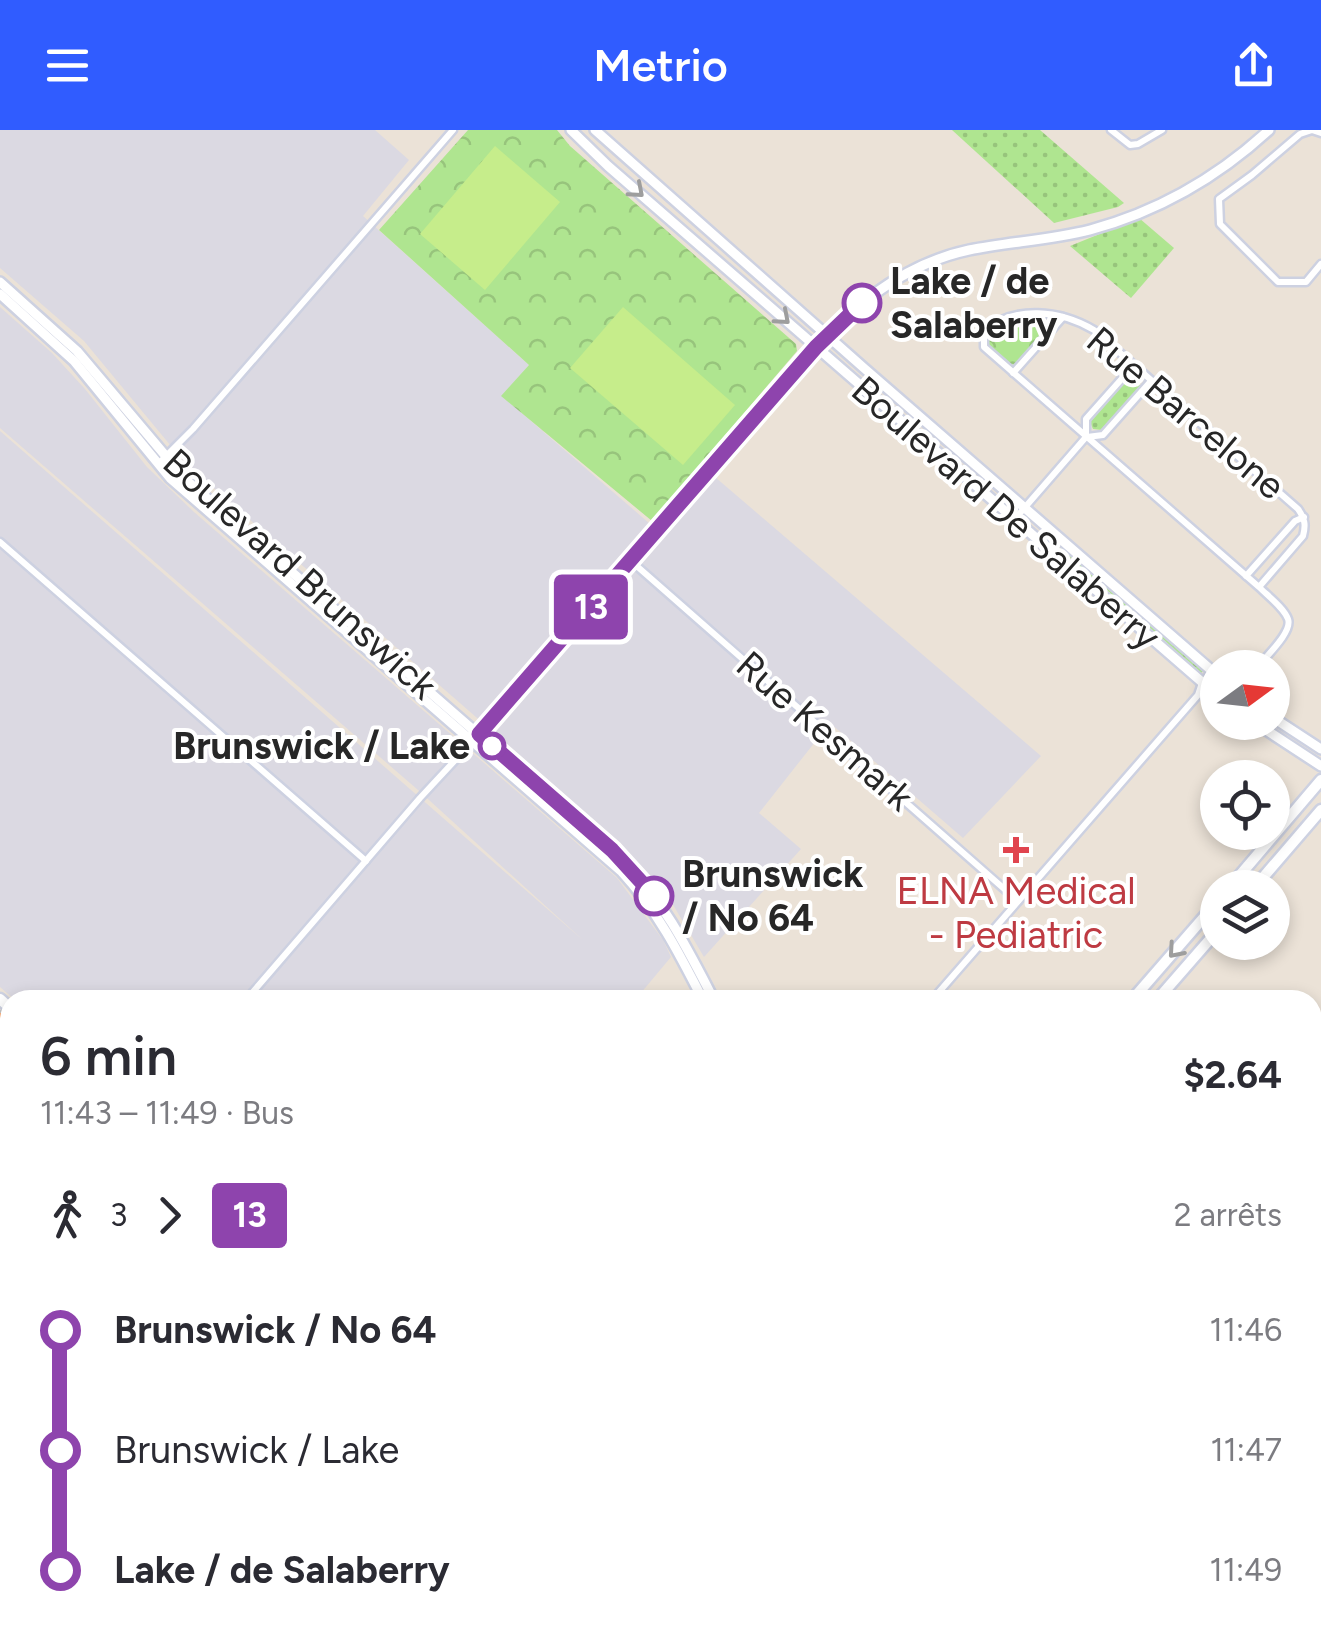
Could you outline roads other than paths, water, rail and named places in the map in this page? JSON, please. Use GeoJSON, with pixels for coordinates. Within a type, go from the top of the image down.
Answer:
{"type":"FeatureCollection","features":[{"type":"Feature","properties":{"kind":"main road"},"geometry":{"type":"LineString","coordinates":[[1244,870],[1321,780]]}},
{"type":"Feature","properties":{"kind":"main road"},"geometry":{"type":"LineString","coordinates":[[1269,870],[1321,810]]}},
{"type":"Feature","properties":{"kind":"main road"},"geometry":{"type":"LineString","coordinates":[[1141,990],[1200,922]]}},
{"type":"Feature","properties":{"kind":"main road"},"geometry":{"type":"LineString","coordinates":[[1166,990],[1200,951]]}},
{"type":"Feature","properties":{"kind":"street"},"geometry":{"type":"LineString","coordinates":[[162,460],[453,130]]}},
{"type":"Feature","properties":{"kind":"street","name":"Boulevard De Salaberry"},"geometry":{"type":"LineString","coordinates":[[571,130],[1200,681]]}},
{"type":"Feature","properties":{"kind":"street","name":"Boulevard De Salaberry"},"geometry":{"type":"LineString","coordinates":[[595,130],[1200,661]]}},
{"type":"Feature","properties":{"kind":"street"},"geometry":{"type":"LineString","coordinates":[[1110,130],[1130,146],[1162,130]]}},
{"type":"Feature","properties":{"kind":"street"},"geometry":{"type":"LineString","coordinates":[[255,990],[816,347],[872,295],[921,267],[965,251],[1060,236],[1129,217],[1202,181],[1269,130]]}},
{"type":"Feature","properties":{"kind":"street"},"geometry":{"type":"LineString","coordinates":[[1321,133],[1312,130],[1300,134],[1219,199],[1220,224],[1278,282],[1306,282],[1321,264]]}},
{"type":"Feature","properties":{"kind":"street","name":"Boulevard Brunswick"},"geometry":{"type":"LineString","coordinates":[[0,282],[82,357],[185,491],[604,843],[638,876],[678,930],[709,990]]}},
{"type":"Feature","properties":{"kind":"street","name":"Boulevard Brunswick"},"geometry":{"type":"LineString","coordinates":[[0,294],[69,356],[162,460]]}},
{"type":"Feature","properties":{"kind":"street","name":"Rue Barcelone"},"geometry":{"type":"LineString","coordinates":[[1260,587],[1302,536],[1304,517],[1298,509],[1094,330],[1064,316],[1026,314],[1007,318],[984,331],[984,346],[1260,587],[1286,615],[1286,633],[1272,650]]}},
{"type":"Feature","properties":{"kind":"street","name":"Rue Barcelone"},"geometry":{"type":"LineString","coordinates":[[1013,373],[1064,316]]}},
{"type":"Feature","properties":{"kind":"street"},"geometry":{"type":"LineString","coordinates":[[1014,520],[1086,437],[1086,420],[1134,365]]}},
{"type":"Feature","properties":{"kind":"street"},"geometry":{"type":"LineString","coordinates":[[1086,437],[1103,436],[1151,381]]}},
{"type":"Feature","properties":{"kind":"street","name":"Rue Barcelone"},"geometry":{"type":"LineString","coordinates":[[1246,576],[1295,521],[1304,517]]}},
{"type":"Feature","properties":{"kind":"street"},"geometry":{"type":"LineString","coordinates":[[0,542],[366,861]]}},
{"type":"Feature","properties":{"kind":"street","name":"Rue Kesmark"},"geometry":{"type":"LineString","coordinates":[[631,561],[1018,900]]}},
{"type":"Feature","properties":{"kind":"street"},"geometry":{"type":"LineString","coordinates":[[941,990],[1200,689]]}},
{"type":"Feature","properties":{"kind":"street"},"geometry":{"type":"LineString","coordinates":[[1290,729],[1321,749]]}},
{"type":"Feature","properties":{"kind":"street","name":"Boulevard Brunswick"},"geometry":{"type":"LineString","coordinates":[[476,738],[630,881],[667,930],[698,990]]}},
{"type":"Feature","properties":{"kind":"street"},"geometry":{"type":"LineString","coordinates":[[1281,740],[1321,766]]}},
{"type":"Feature","properties":{"kind":"place","name":"Lake / de Salaberry"},"geometry":{"type":"Point","coordinates":[862,303]}},
{"type":"Feature","properties":{"kind":"place","name":"Brunswick / Lake"},"geometry":{"type":"Point","coordinates":[492,746]}},
{"type":"Feature","properties":{"kind":"place","name":"ELNA Medical - Pediatric"},"geometry":{"type":"Point","coordinates":[1016,850]}},
{"type":"Feature","properties":{"kind":"place","name":"Brunswick / No 64"},"geometry":{"type":"Point","coordinates":[654,896]}}]}
